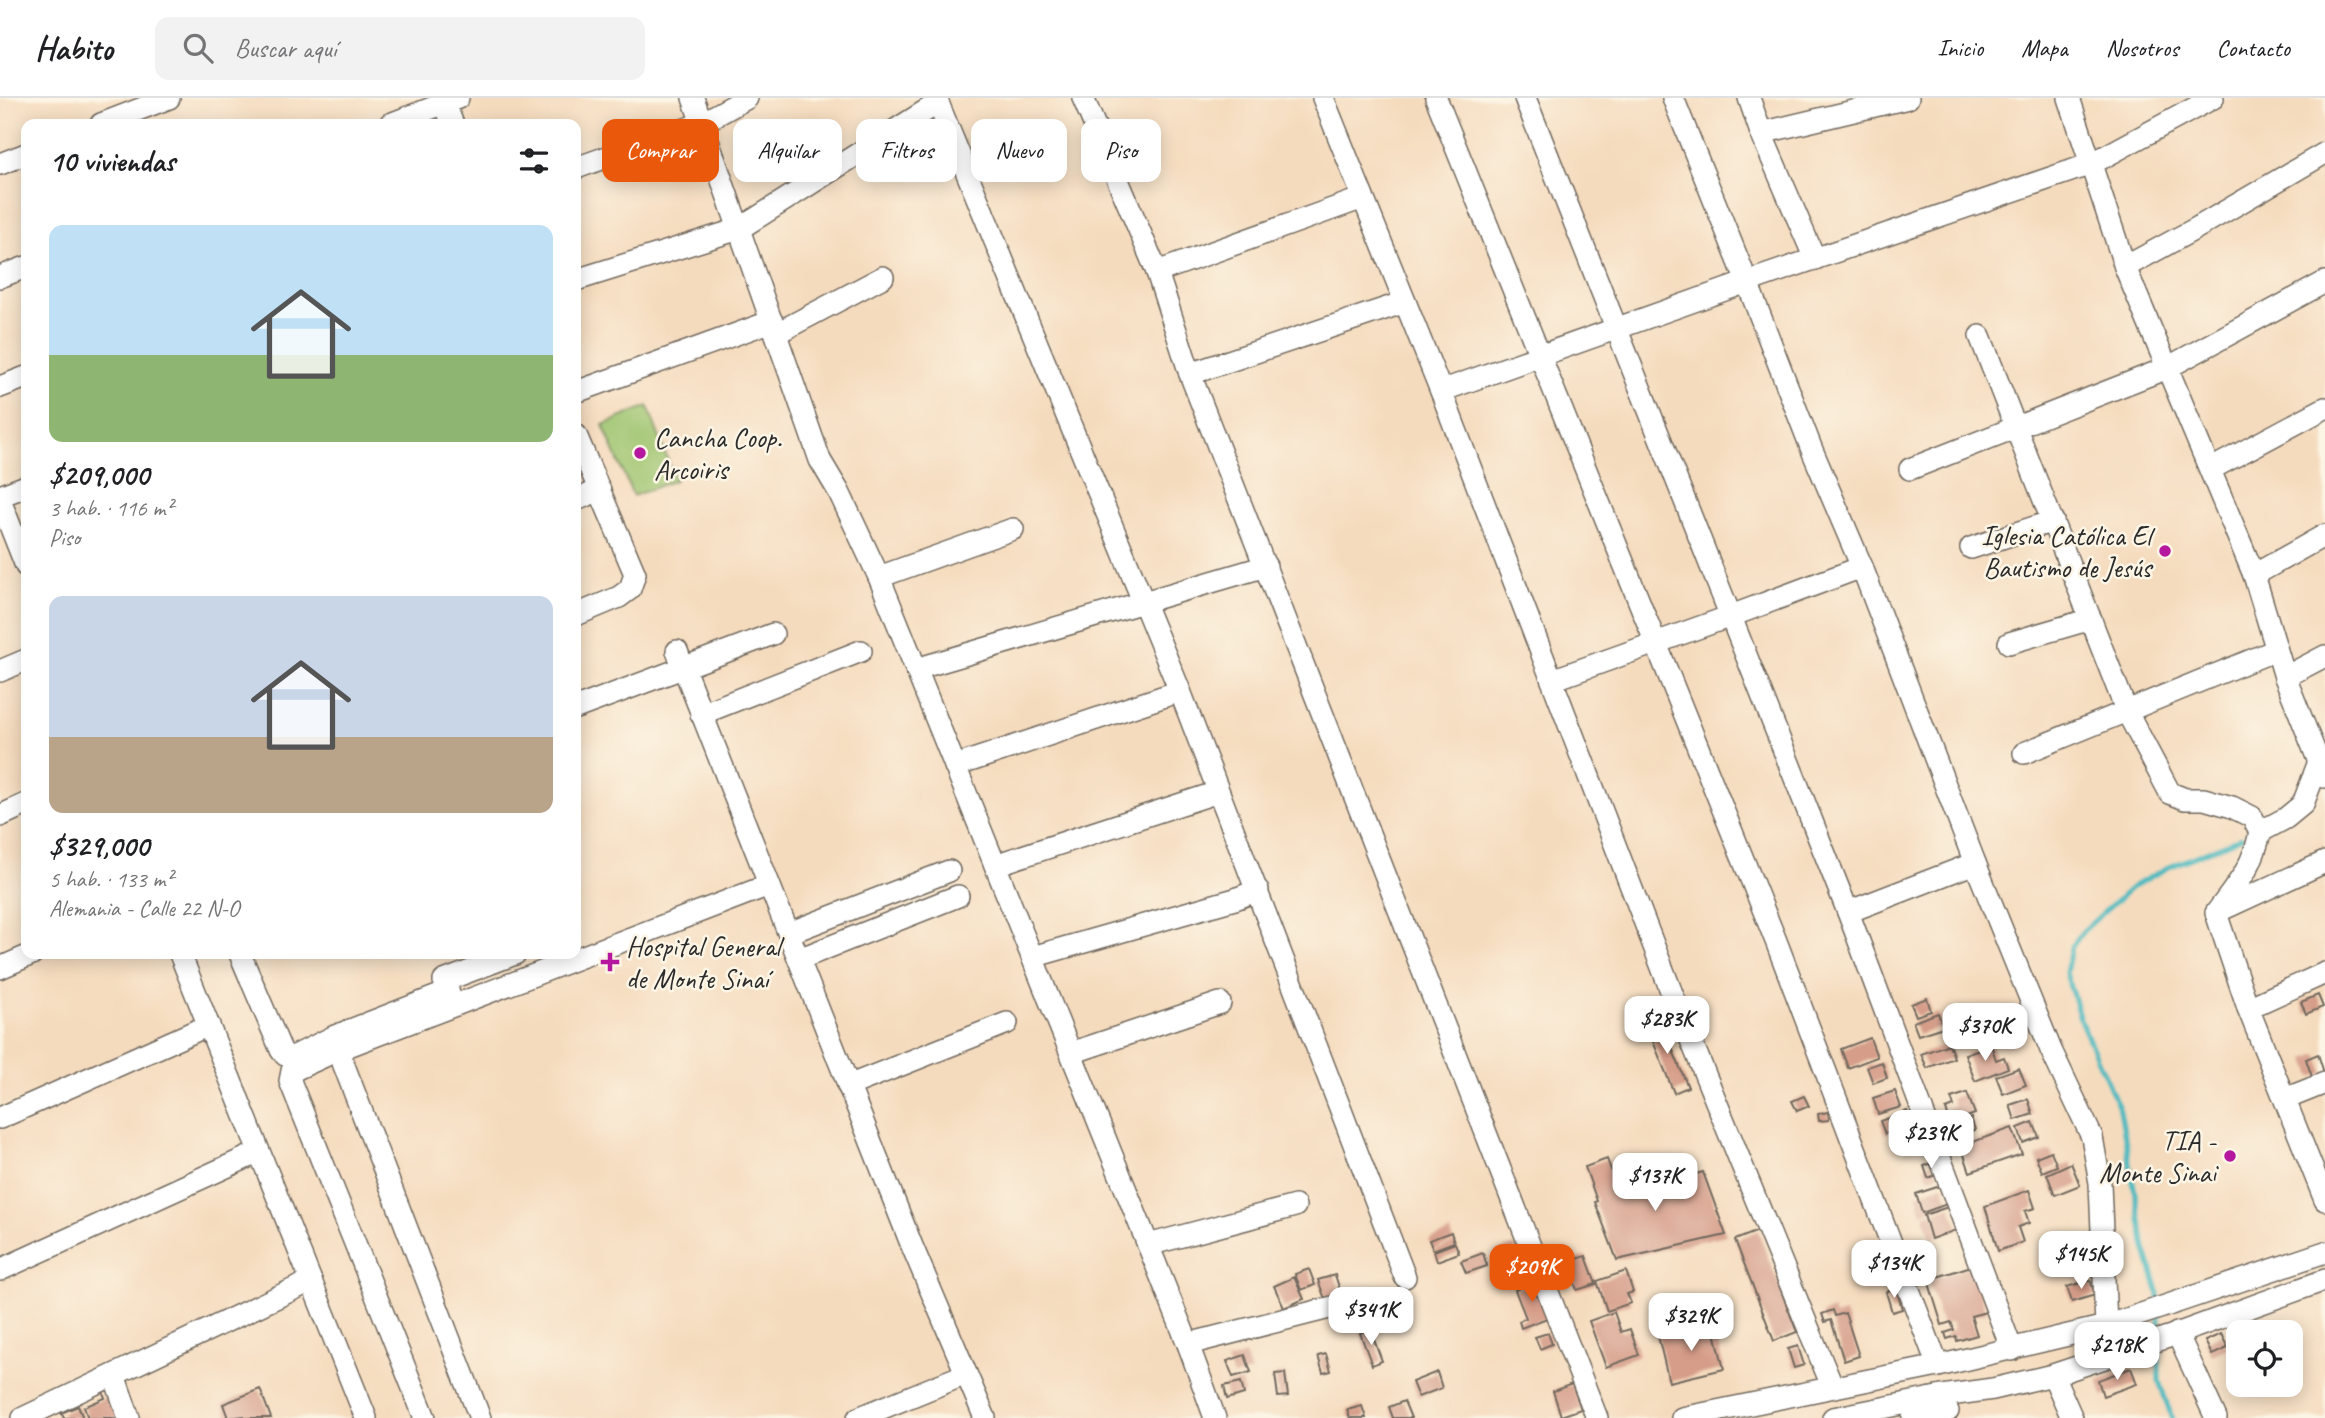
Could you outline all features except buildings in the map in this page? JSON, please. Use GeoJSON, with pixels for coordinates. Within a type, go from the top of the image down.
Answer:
{"type":"FeatureCollection","features":[{"type":"Feature","properties":{"kind":"street"},"geometry":{"type":"LineString","coordinates":[[116,119],[169,98]]}},
{"type":"Feature","properties":{"kind":"street"},"geometry":{"type":"LineString","coordinates":[[693,98],[701,119]]}},
{"type":"Feature","properties":{"kind":"street"},"geometry":{"type":"LineString","coordinates":[[709,119],[747,98]]}},
{"type":"Feature","properties":{"kind":"street"},"geometry":{"type":"LineString","coordinates":[[1083,98],[1157,272],[1190,374],[1597,1418]]}},
{"type":"Feature","properties":{"kind":"street"},"geometry":{"type":"LineString","coordinates":[[1436,98],[1776,941],[1938,1366]]}},
{"type":"Feature","properties":{"kind":"street"},"geometry":{"type":"LineString","coordinates":[[1525,98],[1848,912],[2012,1350]]}},
{"type":"Feature","properties":{"kind":"street"},"geometry":{"type":"LineString","coordinates":[[1672,98],[1812,450],[1862,567],[1975,863],[2051,1050],[2092,1137],[2100,1183],[2113,1324]]}},
{"type":"Feature","properties":{"kind":"street"},"geometry":{"type":"LineString","coordinates":[[1749,98],[1761,133],[1815,259]]}},
{"type":"Feature","properties":{"kind":"street"},"geometry":{"type":"LineString","coordinates":[[1761,133],[1908,98]]}},
{"type":"Feature","properties":{"kind":"street"},"geometry":{"type":"LineString","coordinates":[[2069,98],[2125,267],[2254,575],[2285,677],[2323,764],[2302,804],[2286,818],[2260,832]]}},
{"type":"Feature","properties":{"kind":"street"},"geometry":{"type":"LineString","coordinates":[[1441,391],[2091,164],[2213,98]]}},
{"type":"Feature","properties":{"kind":"street"},"geometry":{"type":"LineString","coordinates":[[1327,99],[1363,198],[1441,391],[1674,996],[1832,1387]]}},
{"type":"Feature","properties":{"kind":"street"},"geometry":{"type":"LineString","coordinates":[[402,119],[448,100],[452,119]]}},
{"type":"Feature","properties":{"kind":"street"},"geometry":{"type":"LineString","coordinates":[[581,278],[739,229],[937,101],[1145,603],[1217,792],[1258,890],[1405,1277]]}},
{"type":"Feature","properties":{"kind":"street"},"geometry":{"type":"LineString","coordinates":[[2125,267],[2325,153]]}},
{"type":"Feature","properties":{"kind":"street"},"geometry":{"type":"LineString","coordinates":[[0,164],[21,156]]}},
{"type":"Feature","properties":{"kind":"street"},"geometry":{"type":"LineString","coordinates":[[581,166],[602,159]]}},
{"type":"Feature","properties":{"kind":"street"},"geometry":{"type":"LineString","coordinates":[[719,172],[820,460],[879,577],[1188,1344],[1215,1418]]}},
{"type":"Feature","properties":{"kind":"street"},"geometry":{"type":"LineString","coordinates":[[1157,272],[1363,198]]}},
{"type":"Feature","properties":{"kind":"street"},"geometry":{"type":"LineString","coordinates":[[0,277],[21,269]]}},
{"type":"Feature","properties":{"kind":"street"},"geometry":{"type":"LineString","coordinates":[[581,390],[774,327],[883,277]]}},
{"type":"Feature","properties":{"kind":"street"},"geometry":{"type":"LineString","coordinates":[[1910,469],[2167,368],[2325,282]]}},
{"type":"Feature","properties":{"kind":"street"},"geometry":{"type":"LineString","coordinates":[[1190,374],[1405,302]]}},
{"type":"Feature","properties":{"kind":"street"},"geometry":{"type":"LineString","coordinates":[[1980,336],[2126,710],[2170,793],[2185,799],[2204,799],[2232,807],[2252,817],[2260,832],[2256,850],[2238,885],[2216,913]]}},
{"type":"Feature","properties":{"kind":"street"},"geometry":{"type":"LineString","coordinates":[[0,387],[21,379]]}},
{"type":"Feature","properties":{"kind":"street"},"geometry":{"type":"LineString","coordinates":[[2211,469],[2325,408]]}},
{"type":"Feature","properties":{"kind":"street"},"geometry":{"type":"LineString","coordinates":[[581,446],[635,574],[631,589],[581,613]]}},
{"type":"Feature","properties":{"kind":"street"},"geometry":{"type":"LineString","coordinates":[[21,489],[1,503],[21,553]]}},
{"type":"Feature","properties":{"kind":"street"},"geometry":{"type":"LineString","coordinates":[[581,498],[600,490]]}},
{"type":"Feature","properties":{"kind":"street"},"geometry":{"type":"LineString","coordinates":[[1971,548],[2053,521]]}},
{"type":"Feature","properties":{"kind":"street"},"geometry":{"type":"LineString","coordinates":[[879,577],[1013,529]]}},
{"type":"Feature","properties":{"kind":"street"},"geometry":{"type":"LineString","coordinates":[[2254,575],[2325,535]]}},
{"type":"Feature","properties":{"kind":"street"},"geometry":{"type":"LineString","coordinates":[[916,670],[1266,566]]}},
{"type":"Feature","properties":{"kind":"street"},"geometry":{"type":"LineString","coordinates":[[1552,680],[1731,617],[1862,567]]}},
{"type":"Feature","properties":{"kind":"street"},"geometry":{"type":"LineString","coordinates":[[2009,643],[2091,619]]}},
{"type":"Feature","properties":{"kind":"street"},"geometry":{"type":"LineString","coordinates":[[581,706],[680,659],[773,634]]}},
{"type":"Feature","properties":{"kind":"street"},"geometry":{"type":"LineString","coordinates":[[2024,753],[2276,650]]}},
{"type":"Feature","properties":{"kind":"street"},"geometry":{"type":"LineString","coordinates":[[701,714],[861,651]]}},
{"type":"Feature","properties":{"kind":"street"},"geometry":{"type":"LineString","coordinates":[[2285,677],[2325,656]]}},
{"type":"Feature","properties":{"kind":"street"},"geometry":{"type":"LineString","coordinates":[[680,659],[912,1246],[985,1418]]}},
{"type":"Feature","properties":{"kind":"street"},"geometry":{"type":"LineString","coordinates":[[0,671],[21,662]]}},
{"type":"Feature","properties":{"kind":"street"},"geometry":{"type":"LineString","coordinates":[[955,766],[1180,691]]}},
{"type":"Feature","properties":{"kind":"street"},"geometry":{"type":"LineString","coordinates":[[995,865],[1217,792]]}},
{"type":"Feature","properties":{"kind":"street"},"geometry":{"type":"LineString","coordinates":[[0,816],[21,806]]}},
{"type":"Feature","properties":{"kind":"street"},"geometry":{"type":"LineString","coordinates":[[2216,913],[2325,862]]}},
{"type":"Feature","properties":{"kind":"street"},"geometry":{"type":"LineString","coordinates":[[1848,912],[1975,863]]}},
{"type":"Feature","properties":{"kind":"street"},"geometry":{"type":"LineString","coordinates":[[789,933],[948,871]]}},
{"type":"Feature","properties":{"kind":"street"},"geometry":{"type":"LineString","coordinates":[[581,953],[769,885]]}},
{"type":"Feature","properties":{"kind":"street"},"geometry":{"type":"LineString","coordinates":[[1032,957],[1258,890]]}},
{"type":"Feature","properties":{"kind":"street"},"geometry":{"type":"LineString","coordinates":[[799,958],[958,896]]}},
{"type":"Feature","properties":{"kind":"street"},"geometry":{"type":"LineString","coordinates":[[2216,913],[2248,1008],[2325,1200]]}},
{"type":"Feature","properties":{"kind":"street"},"geometry":{"type":"LineString","coordinates":[[0,968],[21,959]]}},
{"type":"Feature","properties":{"kind":"street"},"geometry":{"type":"LineString","coordinates":[[182,959],[311,1281],[357,1415]]}},
{"type":"Feature","properties":{"kind":"street"},"geometry":{"type":"LineString","coordinates":[[242,959],[281,1050],[285,1055],[293,1057],[335,1036],[451,1000],[564,959]]}},
{"type":"Feature","properties":{"kind":"street"},"geometry":{"type":"LineString","coordinates":[[451,1000],[444,981],[502,959]]}},
{"type":"Feature","properties":{"kind":"street"},"geometry":{"type":"LineString","coordinates":[[2248,1008],[2325,973]]}},
{"type":"Feature","properties":{"kind":"street"},"geometry":{"type":"LineString","coordinates":[[425,1418],[290,1081],[292,1071],[299,1066],[451,1000]]}},
{"type":"Feature","properties":{"kind":"street"},"geometry":{"type":"LineString","coordinates":[[1071,1053],[1220,1003]]}},
{"type":"Feature","properties":{"kind":"street"},"geometry":{"type":"LineString","coordinates":[[848,1086],[1007,1023]]}},
{"type":"Feature","properties":{"kind":"street"},"geometry":{"type":"LineString","coordinates":[[0,1118],[209,1025]]}},
{"type":"Feature","properties":{"kind":"street"},"geometry":{"type":"LineString","coordinates":[[338,1051],[480,1418]]}},
{"type":"Feature","properties":{"kind":"street"},"geometry":{"type":"LineString","coordinates":[[2285,1099],[2325,1083]]}},
{"type":"Feature","properties":{"kind":"street"},"geometry":{"type":"LineString","coordinates":[[0,1270],[259,1152]]}},
{"type":"Feature","properties":{"kind":"street"},"geometry":{"type":"LineString","coordinates":[[1148,1245],[1295,1206]]}},
{"type":"Feature","properties":{"kind":"street"},"geometry":{"type":"LineString","coordinates":[[1682,1418],[2012,1350],[2113,1324],[2325,1252]]}},
{"type":"Feature","properties":{"kind":"street"},"geometry":{"type":"LineString","coordinates":[[1913,1418],[1947,1408],[1993,1389],[2053,1375],[2115,1355],[2325,1280]]}},
{"type":"Feature","properties":{"kind":"street"},"geometry":{"type":"LineString","coordinates":[[23,1418],[311,1281]]}},
{"type":"Feature","properties":{"kind":"street"},"geometry":{"type":"LineString","coordinates":[[1188,1344],[1333,1307]]}},
{"type":"Feature","properties":{"kind":"street"},"geometry":{"type":"LineString","coordinates":[[2172,1335],[2217,1418]]}},
{"type":"Feature","properties":{"kind":"street"},"geometry":{"type":"LineString","coordinates":[[858,1418],[966,1374]]}},
{"type":"Feature","properties":{"kind":"street"},"geometry":{"type":"LineString","coordinates":[[114,1375],[129,1418]]}},
{"type":"Feature","properties":{"kind":"street"},"geometry":{"type":"LineString","coordinates":[[2053,1375],[2072,1418]]}},
{"type":"Feature","properties":{"kind":"street"},"geometry":{"type":"LineString","coordinates":[[1833,1418],[1947,1408]]}},
{"type":"Feature","properties":{"kind":"green space","name":"Cancha Coop. Arcoiris"},"geometry":{"type":"Polygon","coordinates":[[[648,406],[675,480],[633,496],[603,425],[648,406]]]}},
{"type":"Feature","properties":{"kind":"waterway"},"geometry":{"type":"LineString","coordinates":[[2159,1304],[2159,1294],[2145,1248],[2120,1110],[2081,1022],[2066,973],[2071,948],[2083,931],[2132,887],[2167,868],[2242,837]]}},
{"type":"Feature","properties":{"kind":"waterway"},"geometry":{"type":"LineString","coordinates":[[2159,1313],[2159,1335]]}},
{"type":"Feature","properties":{"kind":"waterway"},"geometry":{"type":"LineString","coordinates":[[2159,1345],[2159,1381],[2172,1418]]}},
{"type":"Feature","properties":{"kind":"place","name":"Cancha Coop. Arcoiris"},"geometry":{"type":"Point","coordinates":[640,453]}},
{"type":"Feature","properties":{"kind":"place","name":"Iglesia Católica El Bautismo de Jesús"},"geometry":{"type":"Point","coordinates":[2165,551]}},
{"type":"Feature","properties":{"kind":"place","name":"Hospital General de Monte Sinaí"},"geometry":{"type":"Point","coordinates":[610,962]}},
{"type":"Feature","properties":{"kind":"place","name":"TIA - Monte Sinai"},"geometry":{"type":"Point","coordinates":[2230,1156]}}]}
